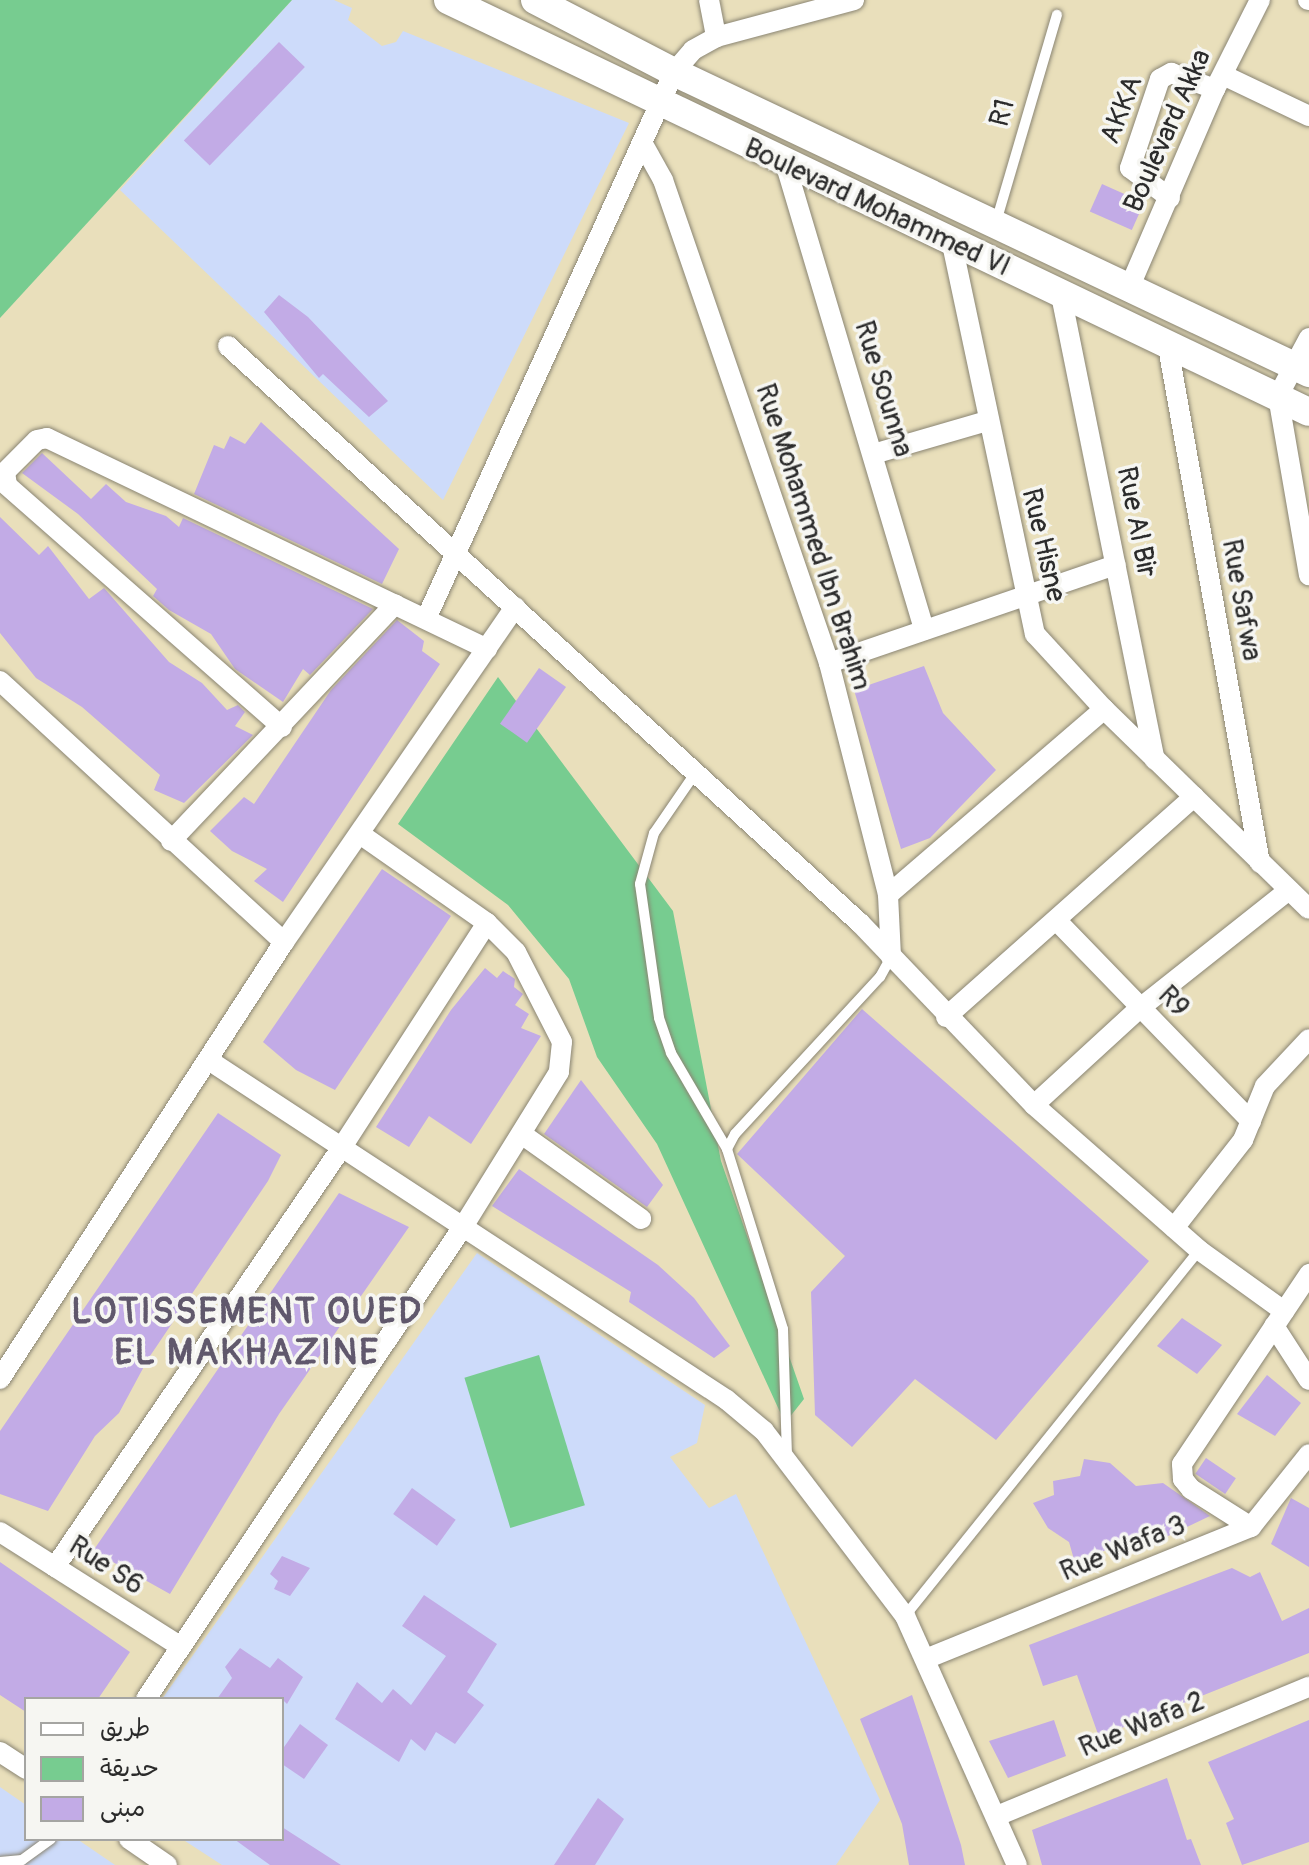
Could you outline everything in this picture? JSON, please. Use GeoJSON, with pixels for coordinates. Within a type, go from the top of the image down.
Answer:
{"type":"FeatureCollection","features":[{"type":"Feature","properties":{"kind":"main road","name":"Boulevard Mohammed VI"},"geometry":{"type":"LineString","coordinates":[[448,0],[786,166],[1309,412]]}},
{"type":"Feature","properties":{"kind":"main road","name":"Boulevard Mohammed VI"},"geometry":{"type":"LineString","coordinates":[[535,0],[674,72],[1303,370]]}},
{"type":"Feature","properties":{"kind":"street"},"geometry":{"type":"LineString","coordinates":[[709,0],[716,37]]}},
{"type":"Feature","properties":{"kind":"street"},"geometry":{"type":"LineString","coordinates":[[426,619],[674,72],[693,50],[716,37],[821,5],[854,0]]}},
{"type":"Feature","properties":{"kind":"street","name":"Boulevard Akka"},"geometry":{"type":"LineString","coordinates":[[1130,286],[1219,82],[1260,0]]}},
{"type":"Feature","properties":{"kind":"street","name":"AKKA"},"geometry":{"type":"LineString","coordinates":[[1170,198],[1130,168],[1160,79],[1171,73],[1219,82]]}},
{"type":"Feature","properties":{"kind":"street"},"geometry":{"type":"LineString","coordinates":[[1219,82],[1309,116]]}},
{"type":"Feature","properties":{"kind":"street","name":"Rue Mohammed Ibn Brahim"},"geometry":{"type":"LineString","coordinates":[[643,144],[663,180],[829,663],[888,895],[891,957]]}},
{"type":"Feature","properties":{"kind":"street","name":"Rue Sounna"},"geometry":{"type":"LineString","coordinates":[[786,166],[924,630]]}},
{"type":"Feature","properties":{"kind":"street","name":"Rue Hisne"},"geometry":{"type":"LineString","coordinates":[[952,244],[1024,596],[1035,634],[1104,709],[1194,797]]}},
{"type":"Feature","properties":{"kind":"street","name":"Rue Al Bir"},"geometry":{"type":"LineString","coordinates":[[1061,295],[1155,760]]}},
{"type":"Feature","properties":{"kind":"street"},"geometry":{"type":"LineString","coordinates":[[1308,568],[1278,396],[1303,370],[1309,338]]}},
{"type":"Feature","properties":{"kind":"street"},"geometry":{"type":"LineString","coordinates":[[228,346],[696,772],[891,957],[1034,1105],[1279,1319],[1309,1380]]}},
{"type":"Feature","properties":{"kind":"street","name":"Rue Safwa"},"geometry":{"type":"LineString","coordinates":[[1168,347],[1260,863]]}},
{"type":"Feature","properties":{"kind":"street"},"geometry":{"type":"LineString","coordinates":[[873,454],[987,421]]}},
{"type":"Feature","properties":{"kind":"street"},"geometry":{"type":"LineString","coordinates":[[282,727],[7,485],[5,472],[37,440],[47,438],[487,649]]}},
{"type":"Feature","properties":{"kind":"street"},"geometry":{"type":"LineString","coordinates":[[829,663],[1116,565]]}},
{"type":"Feature","properties":{"kind":"street"},"geometry":{"type":"LineString","coordinates":[[171,841],[395,604]]}},
{"type":"Feature","properties":{"kind":"street"},"geometry":{"type":"LineString","coordinates":[[0,1379],[210,1061],[284,942],[515,607]]}},
{"type":"Feature","properties":{"kind":"street"},"geometry":{"type":"LineString","coordinates":[[0,681],[284,942]]}},
{"type":"Feature","properties":{"kind":"street"},"geometry":{"type":"LineString","coordinates":[[888,895],[1104,709]]}},
{"type":"Feature","properties":{"kind":"street"},"geometry":{"type":"LineString","coordinates":[[946,1017],[1194,797],[1309,909]]}},
{"type":"Feature","properties":{"kind":"street"},"geometry":{"type":"LineString","coordinates":[[147,1697],[464,1225],[523,1135],[559,1072],[562,1042],[516,952],[487,923],[360,834]]}},
{"type":"Feature","properties":{"kind":"street"},"geometry":{"type":"LineString","coordinates":[[1034,1105],[1140,1008],[1289,890]]}},
{"type":"Feature","properties":{"kind":"street","name":"R9"},"geometry":{"type":"LineString","coordinates":[[1057,921],[1251,1121]]}},
{"type":"Feature","properties":{"kind":"street"},"geometry":{"type":"LineString","coordinates":[[55,1567],[342,1147],[487,923]]}},
{"type":"Feature","properties":{"kind":"street"},"geometry":{"type":"LineString","coordinates":[[1174,1228],[1238,1148],[1265,1086],[1309,1039]]}},
{"type":"Feature","properties":{"kind":"street"},"geometry":{"type":"LineString","coordinates":[[210,1061],[727,1400],[787,1458],[905,1616],[928,1658],[1017,1865]]}},
{"type":"Feature","properties":{"kind":"street"},"geometry":{"type":"LineString","coordinates":[[523,1135],[641,1219]]}},
{"type":"Feature","properties":{"kind":"street"},"geometry":{"type":"LineString","coordinates":[[1251,1527],[1191,1489],[1183,1479],[1182,1464],[1309,1274]]}},
{"type":"Feature","properties":{"kind":"street","name":"Rue Wafa 3"},"geometry":{"type":"LineString","coordinates":[[928,1658],[1251,1527],[1309,1454]]}},
{"type":"Feature","properties":{"kind":"street","name":"Rue S6"},"geometry":{"type":"LineString","coordinates":[[0,1532],[181,1647]]}},
{"type":"Feature","properties":{"kind":"street","name":"Rue Wafa 2"},"geometry":{"type":"LineString","coordinates":[[997,1816],[1309,1687]]}},
{"type":"Feature","properties":{"kind":"street"},"geometry":{"type":"LineString","coordinates":[[0,1752],[24,1768]]}},
{"type":"Feature","properties":{"kind":"street"},"geometry":{"type":"LineString","coordinates":[[132,1841],[167,1865]]}},
{"type":"Feature","properties":{"kind":"lane","name":"R1"},"geometry":{"type":"LineString","coordinates":[[996,224],[1057,15]]}},
{"type":"Feature","properties":{"kind":"lane"},"geometry":{"type":"LineString","coordinates":[[696,772],[654,833],[640,884],[659,1018],[671,1053],[727,1149],[783,1329],[787,1458]]}},
{"type":"Feature","properties":{"kind":"lane"},"geometry":{"type":"LineString","coordinates":[[727,1149],[735,1134],[880,977],[891,957]]}},
{"type":"Feature","properties":{"kind":"lane"},"geometry":{"type":"LineString","coordinates":[[905,1616],[1199,1250]]}},
{"type":"Feature","properties":{"kind":"lane"},"geometry":{"type":"LineString","coordinates":[[0,1862],[22,1860],[48,1841]]}},
{"type":"Feature","properties":{"kind":"shaded area"},"geometry":{"type":"Polygon","coordinates":[[[292,0],[334,0],[352,8],[348,20],[382,46],[396,42],[403,31],[629,123],[443,500],[120,190],[292,0]]]}},
{"type":"Feature","properties":{"kind":"shaded area"},"geometry":{"type":"Polygon","coordinates":[[[477,1253],[705,1405],[697,1443],[670,1457],[709,1508],[736,1494],[880,1800],[836,1865],[222,1865],[185,1841],[284,1841],[284,1697],[163,1697],[477,1253]]]}},
{"type":"Feature","properties":{"kind":"shaded area"},"geometry":{"type":"Polygon","coordinates":[[[0,1787],[24,1804],[24,1841],[80,1841],[115,1865],[0,1865],[0,1787]]]}},
{"type":"Feature","properties":{"kind":"green space"},"geometry":{"type":"Polygon","coordinates":[[[0,0],[292,0],[0,318],[0,0]]]}},
{"type":"Feature","properties":{"kind":"green space"},"geometry":{"type":"Polygon","coordinates":[[[498,677],[673,911],[721,1161],[804,1399],[785,1423],[657,1144],[597,1057],[569,979],[508,905],[398,824],[498,677]]]}},
{"type":"Feature","properties":{"kind":"green space"},"geometry":{"type":"Polygon","coordinates":[[[539,1355],[585,1505],[510,1528],[464,1378],[539,1355]]]}},
{"type":"Feature","properties":{"kind":"building"},"geometry":{"type":"Polygon","coordinates":[[[279,42],[305,67],[210,166],[184,141],[279,42]]]}},
{"type":"Feature","properties":{"kind":"building"},"geometry":{"type":"Polygon","coordinates":[[[1102,184],[1144,203],[1132,230],[1090,211],[1102,184]]]}},
{"type":"Feature","properties":{"kind":"building"},"geometry":{"type":"Polygon","coordinates":[[[279,295],[308,317],[388,401],[369,417],[323,374],[319,378],[264,312],[279,295]]]}},
{"type":"Feature","properties":{"kind":"building"},"geometry":{"type":"Polygon","coordinates":[[[261,422],[399,549],[382,584],[194,494],[214,445],[224,449],[230,436],[245,444],[261,422]]]}},
{"type":"Feature","properties":{"kind":"building"},"geometry":{"type":"Polygon","coordinates":[[[42,453],[91,499],[106,484],[126,502],[166,516],[179,527],[183,518],[373,609],[310,675],[303,669],[283,702],[235,669],[211,634],[169,610],[153,596],[157,589],[78,514],[22,473],[42,453]]]}},
{"type":"Feature","properties":{"kind":"building"},"geometry":{"type":"Polygon","coordinates":[[[0,517],[39,555],[48,546],[89,599],[104,588],[169,662],[202,683],[227,710],[238,705],[245,712],[235,726],[253,735],[184,803],[154,790],[160,775],[82,707],[36,678],[0,633],[0,517]]]}},
{"type":"Feature","properties":{"kind":"building"},"geometry":{"type":"Polygon","coordinates":[[[397,620],[424,641],[422,651],[440,664],[283,902],[254,881],[267,869],[232,851],[210,831],[244,797],[254,804],[331,690],[397,620]]]}},
{"type":"Feature","properties":{"kind":"building"},"geometry":{"type":"Polygon","coordinates":[[[924,666],[943,713],[996,770],[930,838],[901,849],[854,690],[924,666]]]}},
{"type":"Feature","properties":{"kind":"building"},"geometry":{"type":"Polygon","coordinates":[[[539,668],[566,687],[527,743],[500,724],[539,668]]]}},
{"type":"Feature","properties":{"kind":"building"},"geometry":{"type":"Polygon","coordinates":[[[382,869],[451,916],[335,1090],[296,1070],[263,1042],[382,869]]]}},
{"type":"Feature","properties":{"kind":"building"},"geometry":{"type":"Polygon","coordinates":[[[485,968],[497,978],[503,971],[515,979],[514,987],[523,994],[515,1005],[529,1014],[521,1028],[541,1036],[471,1144],[429,1116],[409,1147],[376,1127],[451,1010],[485,968]]]}},
{"type":"Feature","properties":{"kind":"building"},"geometry":{"type":"Polygon","coordinates":[[[862,1009],[1149,1261],[996,1440],[915,1379],[852,1447],[815,1415],[811,1292],[845,1256],[737,1154],[862,1009]]]}},
{"type":"Feature","properties":{"kind":"building"},"geometry":{"type":"Polygon","coordinates":[[[581,1080],[663,1185],[647,1207],[544,1134],[581,1080]]]}},
{"type":"Feature","properties":{"kind":"building"},"geometry":{"type":"Polygon","coordinates":[[[218,1113],[281,1155],[268,1181],[148,1359],[119,1413],[95,1436],[48,1511],[0,1494],[0,1431],[218,1113]]]}},
{"type":"Feature","properties":{"kind":"building"},"geometry":{"type":"Polygon","coordinates":[[[519,1169],[658,1265],[694,1298],[730,1346],[714,1358],[629,1302],[631,1292],[492,1206],[519,1169]]]}},
{"type":"Feature","properties":{"kind":"building"},"geometry":{"type":"Polygon","coordinates":[[[339,1193],[409,1227],[279,1414],[170,1594],[93,1551],[339,1193]]]}},
{"type":"Feature","properties":{"kind":"building"},"geometry":{"type":"Polygon","coordinates":[[[1182,1318],[1222,1345],[1197,1374],[1157,1346],[1182,1318]]]}},
{"type":"Feature","properties":{"kind":"building"},"geometry":{"type":"Polygon","coordinates":[[[1267,1375],[1301,1403],[1275,1436],[1237,1414],[1267,1375]]]}},
{"type":"Feature","properties":{"kind":"building"},"geometry":{"type":"Polygon","coordinates":[[[1206,1458],[1236,1478],[1225,1494],[1195,1474],[1206,1458]]]}},
{"type":"Feature","properties":{"kind":"building"},"geometry":{"type":"Polygon","coordinates":[[[1084,1459],[1110,1463],[1136,1486],[1163,1483],[1210,1516],[1166,1537],[1164,1526],[1075,1563],[1069,1542],[1048,1528],[1033,1503],[1054,1495],[1053,1481],[1080,1476],[1084,1459]]]}},
{"type":"Feature","properties":{"kind":"building"},"geometry":{"type":"Polygon","coordinates":[[[412,1488],[456,1520],[437,1546],[393,1514],[412,1488]]]}},
{"type":"Feature","properties":{"kind":"building"},"geometry":{"type":"Polygon","coordinates":[[[1291,1498],[1309,1508],[1309,1567],[1271,1544],[1291,1498]]]}},
{"type":"Feature","properties":{"kind":"building"},"geometry":{"type":"Polygon","coordinates":[[[282,1556],[310,1568],[290,1596],[274,1589],[278,1581],[270,1574],[282,1556]]]}},
{"type":"Feature","properties":{"kind":"building"},"geometry":{"type":"Polygon","coordinates":[[[0,1562],[130,1652],[99,1697],[24,1697],[24,1711],[0,1695],[0,1562]]]}},
{"type":"Feature","properties":{"kind":"building"},"geometry":{"type":"Polygon","coordinates":[[[1232,1568],[1250,1577],[1260,1572],[1282,1621],[1309,1608],[1309,1653],[1099,1737],[1077,1675],[1043,1686],[1029,1645],[1232,1568]]]}},
{"type":"Feature","properties":{"kind":"building"},"geometry":{"type":"Polygon","coordinates":[[[424,1595],[497,1644],[467,1692],[484,1705],[455,1744],[436,1732],[425,1751],[411,1739],[399,1762],[335,1719],[357,1682],[382,1703],[393,1689],[411,1705],[446,1656],[402,1626],[424,1595]]]}},
{"type":"Feature","properties":{"kind":"building"},"geometry":{"type":"Polygon","coordinates":[[[240,1648],[270,1668],[278,1658],[303,1677],[287,1704],[284,1697],[218,1697],[232,1678],[225,1667],[240,1648]]]}},
{"type":"Feature","properties":{"kind":"building"},"geometry":{"type":"Polygon","coordinates":[[[912,1695],[965,1865],[909,1865],[902,1824],[860,1719],[912,1695]]]}},
{"type":"Feature","properties":{"kind":"building"},"geometry":{"type":"Polygon","coordinates":[[[1054,1720],[1066,1756],[1008,1778],[989,1741],[1054,1720]]]}},
{"type":"Feature","properties":{"kind":"building"},"geometry":{"type":"Polygon","coordinates":[[[1309,1720],[1309,1842],[1242,1865],[1226,1823],[1234,1819],[1208,1762],[1309,1720]]]}},
{"type":"Feature","properties":{"kind":"building"},"geometry":{"type":"Polygon","coordinates":[[[300,1724],[328,1745],[304,1779],[284,1765],[284,1747],[300,1724]]]}},
{"type":"Feature","properties":{"kind":"building"},"geometry":{"type":"Polygon","coordinates":[[[1167,1778],[1187,1840],[1191,1839],[1201,1865],[1042,1865],[1032,1830],[1167,1778]]]}},
{"type":"Feature","properties":{"kind":"building"},"geometry":{"type":"Polygon","coordinates":[[[598,1798],[624,1819],[595,1865],[554,1865],[598,1798]]]}},
{"type":"Feature","properties":{"kind":"building"},"geometry":{"type":"Polygon","coordinates":[[[284,1828],[341,1865],[270,1865],[237,1841],[284,1841],[284,1828]]]}},
{"type":"Feature","properties":{"kind":"district","name":"LOTISSEMENT OUED EL MAKHAZINE"},"geometry":{"type":"Point","coordinates":[247,1332]}}]}
